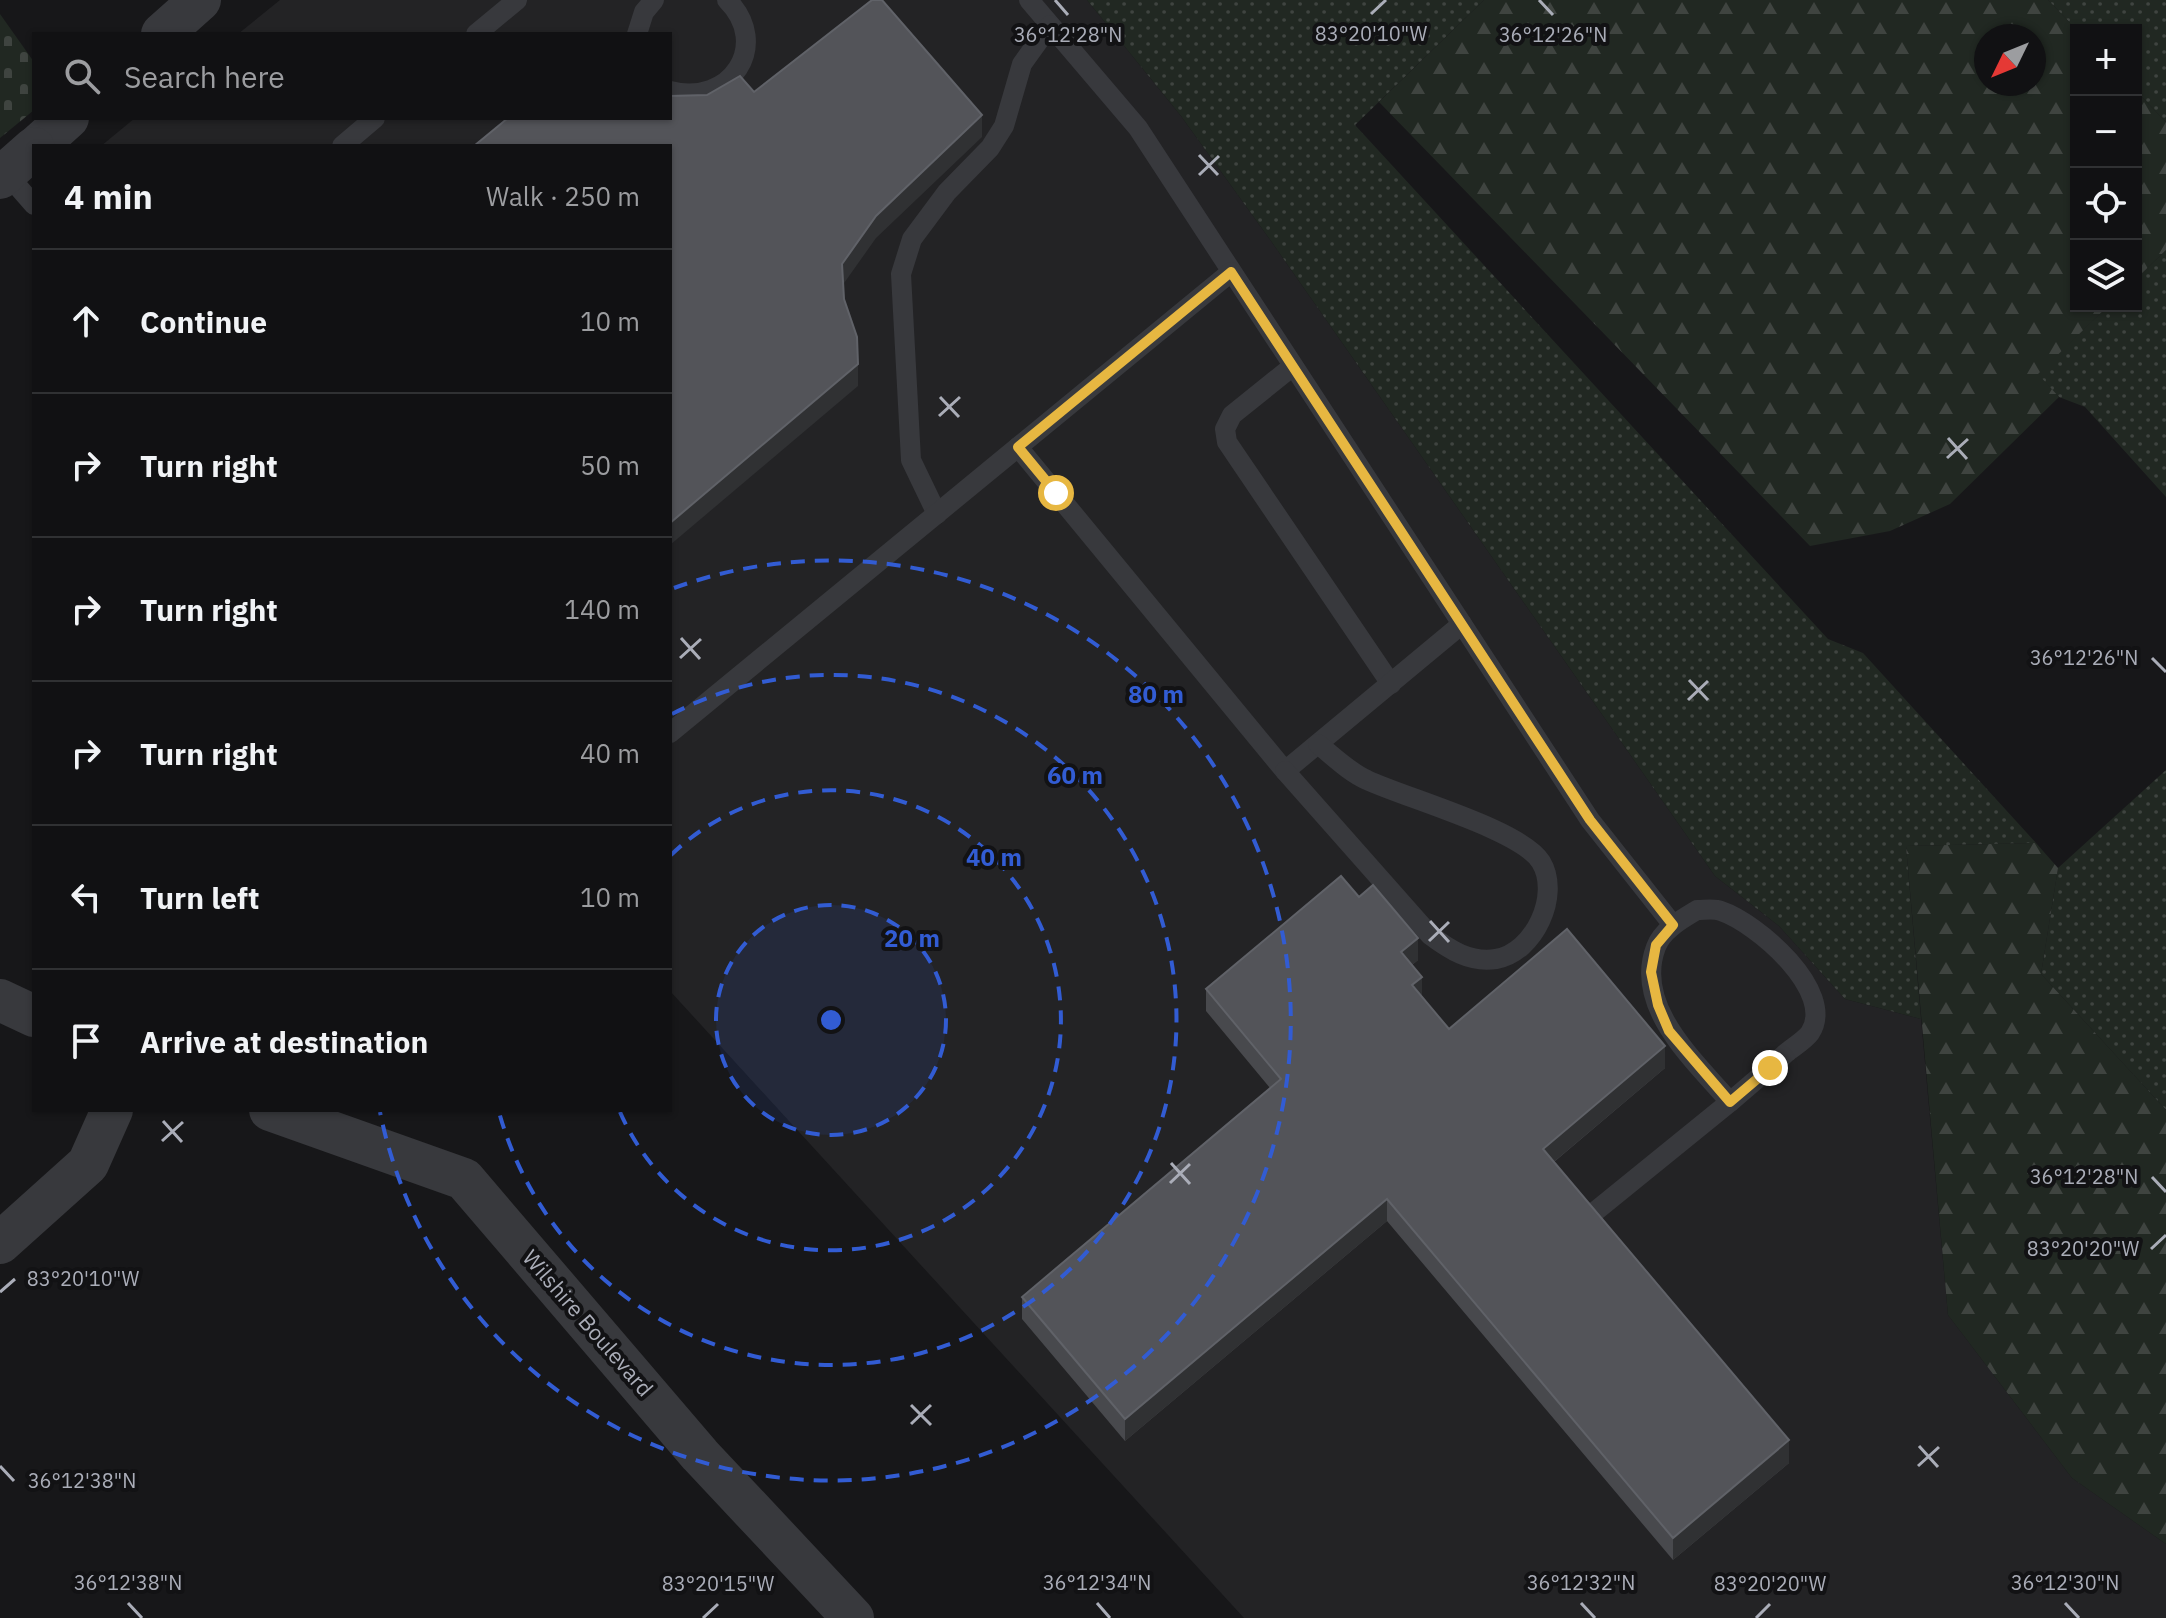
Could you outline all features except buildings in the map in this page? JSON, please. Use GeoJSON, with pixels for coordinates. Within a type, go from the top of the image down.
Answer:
{"type":"FeatureCollection","features":[{"type":"Feature","properties":{"kind":"street"},"geometry":{"type":"LineString","coordinates":[[164,32],[200,0]]}},
{"type":"Feature","properties":{"kind":"street"},"geometry":{"type":"LineString","coordinates":[[38,144],[66,120]]}},
{"type":"Feature","properties":{"kind":"street"},"geometry":{"type":"LineString","coordinates":[[0,1000],[32,1015]]}},
{"type":"Feature","properties":{"kind":"street"},"geometry":{"type":"LineString","coordinates":[[0,1243],[88,1164],[111,1112]]}},
{"type":"Feature","properties":{"kind":"street","name":"Wilshire Boulevard"},"geometry":{"type":"LineString","coordinates":[[276,1112],[464,1179],[700,1455],[853,1618]]}},
{"type":"Feature","properties":{"kind":"lane"},"geometry":{"type":"LineString","coordinates":[[478,32],[517,0]]}},
{"type":"Feature","properties":{"kind":"lane"},"geometry":{"type":"LineString","coordinates":[[638,32],[644,12],[654,0]]}},
{"type":"Feature","properties":{"kind":"lane"},"geometry":{"type":"LineString","coordinates":[[672,91],[702,94],[719,88],[742,61],[746,43],[744,25],[727,0]]}},
{"type":"Feature","properties":{"kind":"lane"},"geometry":{"type":"LineString","coordinates":[[1029,0],[1138,128],[1590,820],[1673,925]]}},
{"type":"Feature","properties":{"kind":"lane"},"geometry":{"type":"LineString","coordinates":[[937,514],[911,460],[901,274],[912,239],[947,192],[990,148],[1004,126],[1022,64],[1050,25]]}},
{"type":"Feature","properties":{"kind":"lane"},"geometry":{"type":"LineString","coordinates":[[344,144],[373,120]]}},
{"type":"Feature","properties":{"kind":"lane"},"geometry":{"type":"LineString","coordinates":[[19,161],[32,199]]}},
{"type":"Feature","properties":{"kind":"lane"},"geometry":{"type":"LineString","coordinates":[[672,731],[1231,272]]}},
{"type":"Feature","properties":{"kind":"lane"},"geometry":{"type":"LineString","coordinates":[[1293,366],[1232,415],[1225,429],[1227,442],[1391,684]]}},
{"type":"Feature","properties":{"kind":"lane"},"geometry":{"type":"LineString","coordinates":[[1018,447],[1285,771],[1430,935],[1450,950],[1474,959],[1499,959],[1536,932],[1545,912],[1548,890],[1542,862],[1518,839],[1364,779],[1318,744]]}},
{"type":"Feature","properties":{"kind":"lane"},"geometry":{"type":"LineString","coordinates":[[1285,771],[1462,624]]}},
{"type":"Feature","properties":{"kind":"lane"},"geometry":{"type":"LineString","coordinates":[[1592,1214],[1730,1102],[1809,1034],[1816,1015],[1813,995],[1793,965],[1769,941],[1742,921],[1719,910],[1697,910],[1673,925],[1656,945],[1651,972],[1658,1005],[1669,1031],[1730,1102]]}},
{"type":"Feature","properties":{"kind":"shaded area"},"geometry":{"type":"Polygon","coordinates":[[[280,0],[1087,0],[1181,116],[1271,241],[1715,876],[1779,926],[1845,999],[1921,1019],[1948,1315],[2072,1478],[2166,1544],[2166,1618],[1244,1618],[672,993],[672,144],[103,144],[133,120],[672,120],[672,32],[240,32],[280,0]]]}},
{"type":"Feature","properties":{"kind":"green space"},"geometry":{"type":"Polygon","coordinates":[[[1087,0],[1484,0],[1355,125],[1828,639],[1863,653],[2036,843],[1906,846],[1921,1019],[1845,999],[1779,926],[1715,876],[1271,241],[1181,116],[1087,0]]]}},
{"type":"Feature","properties":{"kind":"green space"},"geometry":{"type":"Polygon","coordinates":[[[1484,0],[2048,0],[2071,24],[2070,312],[2102,312],[2038,374],[2059,397],[1950,504],[1890,531],[1810,546],[1379,102],[1484,0]]]}},
{"type":"Feature","properties":{"kind":"green space"},"geometry":{"type":"Polygon","coordinates":[[[2048,0],[2166,0],[2166,122],[2142,97],[2142,24],[2071,24],[2048,0]]]}},
{"type":"Feature","properties":{"kind":"green space"},"geometry":{"type":"Polygon","coordinates":[[[0,14],[32,59],[32,112],[0,138],[0,14]]]}},
{"type":"Feature","properties":{"kind":"green space"},"geometry":{"type":"Polygon","coordinates":[[[2142,97],[2166,122],[2166,250],[2142,273],[2142,97]]]}},
{"type":"Feature","properties":{"kind":"green space"},"geometry":{"type":"Polygon","coordinates":[[[2166,250],[2166,497],[2085,407],[2059,397],[2037,374],[2102,312],[2142,312],[2142,273],[2166,250]]]}},
{"type":"Feature","properties":{"kind":"green space"},"geometry":{"type":"Polygon","coordinates":[[[2166,770],[2166,1110],[2041,974],[2058,868],[2166,770]]]}},
{"type":"Feature","properties":{"kind":"green space"},"geometry":{"type":"Polygon","coordinates":[[[2036,843],[2058,868],[2041,974],[2166,1110],[2166,1544],[2072,1478],[1948,1315],[1906,846],[2036,843]]]}},
{"type":"Feature","properties":{"kind":"route"},"geometry":{"type":"LineString","coordinates":[[1056,493],[1018,447],[1231,272],[1590,820],[1673,925],[1656,945],[1651,972],[1658,1005],[1669,1031],[1730,1102],[1770,1068]]}}]}
